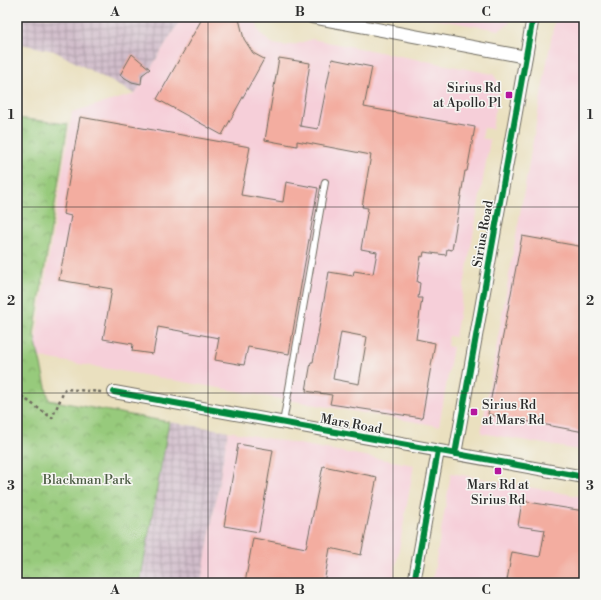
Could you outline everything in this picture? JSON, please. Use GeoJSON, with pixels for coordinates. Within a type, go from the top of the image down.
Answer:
{"type":"FeatureCollection","features":[{"type":"Feature","properties":{"kind":"street"},"geometry":{"type":"LineString","coordinates":[[312,17],[526,57]]}},
{"type":"Feature","properties":{"kind":"street","name":"Sirius Road"},"geometry":{"type":"LineString","coordinates":[[455,454],[533,19]]}},
{"type":"Feature","properties":{"kind":"street","name":"Mars Road"},"geometry":{"type":"LineString","coordinates":[[114,392],[584,477]]}},
{"type":"Feature","properties":{"kind":"street"},"geometry":{"type":"LineString","coordinates":[[414,583],[438,451]]}},
{"type":"Feature","properties":{"kind":"lane"},"geometry":{"type":"LineString","coordinates":[[283,423],[325,182]]}},
{"type":"Feature","properties":{"kind":"path"},"geometry":{"type":"LineString","coordinates":[[17,393],[52,418],[65,389],[114,392]]}},
{"type":"Feature","properties":{"kind":"shaded area"},"geometry":{"type":"Polygon","coordinates":[[[17,17],[182,17],[135,94],[54,51],[17,43],[17,17]]]}},
{"type":"Feature","properties":{"kind":"shaded area"},"geometry":{"type":"Polygon","coordinates":[[[182,17],[255,17],[259,31],[273,44],[284,46],[297,44],[312,39],[493,74],[500,84],[492,129],[484,128],[482,138],[490,140],[455,337],[449,336],[447,346],[453,347],[439,426],[33,356],[72,112],[135,94],[182,17]]]}},
{"type":"Feature","properties":{"kind":"shaded area"},"geometry":{"type":"Polygon","coordinates":[[[422,17],[511,17],[509,24],[499,30],[422,17]]]}},
{"type":"Feature","properties":{"kind":"shaded area"},"geometry":{"type":"Polygon","coordinates":[[[555,17],[584,17],[584,451],[481,433],[555,17]]]}},
{"type":"Feature","properties":{"kind":"shaded area"},"geometry":{"type":"Polygon","coordinates":[[[169,422],[228,431],[201,583],[140,583],[169,422]]]}},
{"type":"Feature","properties":{"kind":"shaded area"},"geometry":{"type":"Polygon","coordinates":[[[228,431],[414,465],[393,583],[201,583],[228,431]]]}},
{"type":"Feature","properties":{"kind":"shaded area"},"geometry":{"type":"Polygon","coordinates":[[[451,473],[584,497],[584,583],[432,583],[451,473]]]}},
{"type":"Feature","properties":{"kind":"green space","name":"Blackman Park"},"geometry":{"type":"Polygon","coordinates":[[[17,118],[68,124],[34,334],[49,400],[169,422],[140,583],[17,583],[17,118]]]}},
{"type":"Feature","properties":{"kind":"building"},"geometry":{"type":"Polygon","coordinates":[[[203,17],[227,17],[239,19],[244,39],[253,53],[264,59],[222,135],[157,99],[203,17]]]}},
{"type":"Feature","properties":{"kind":"building"},"geometry":{"type":"Polygon","coordinates":[[[132,54],[150,69],[142,75],[141,84],[132,82],[120,75],[132,54]]]}},
{"type":"Feature","properties":{"kind":"building"},"geometry":{"type":"Polygon","coordinates":[[[279,58],[310,63],[300,126],[318,129],[332,59],[372,67],[364,107],[475,127],[467,171],[465,171],[452,250],[447,249],[446,255],[424,252],[423,257],[421,256],[417,282],[420,283],[418,298],[422,298],[416,339],[435,343],[422,418],[330,404],[332,395],[306,391],[311,362],[313,362],[329,272],[353,276],[354,271],[373,274],[377,252],[361,249],[368,208],[362,207],[371,155],[297,141],[297,146],[265,140],[279,58]],[[341,332],[333,379],[359,384],[367,337],[341,332]]]}},
{"type":"Feature","properties":{"kind":"building"},"geometry":{"type":"Polygon","coordinates":[[[80,117],[250,147],[241,195],[283,202],[286,182],[318,188],[289,354],[248,347],[244,365],[215,360],[219,338],[158,327],[153,354],[132,351],[133,344],[103,339],[112,289],[59,280],[71,216],[63,214],[80,117]]]}},
{"type":"Feature","properties":{"kind":"building"},"geometry":{"type":"Polygon","coordinates":[[[522,236],[584,247],[584,432],[488,414],[522,236]]]}},
{"type":"Feature","properties":{"kind":"building"},"geometry":{"type":"Polygon","coordinates":[[[238,444],[273,450],[259,532],[224,526],[238,444]]]}},
{"type":"Feature","properties":{"kind":"building"},"geometry":{"type":"Polygon","coordinates":[[[323,466],[377,477],[361,555],[330,548],[324,583],[245,583],[253,538],[306,548],[323,466]]]}},
{"type":"Feature","properties":{"kind":"building"},"geometry":{"type":"Polygon","coordinates":[[[522,501],[584,511],[584,583],[522,583],[507,580],[512,552],[540,557],[545,530],[518,526],[522,501]]]}},
{"type":"Feature","properties":{"kind":"cycle path"},"geometry":{"type":"LineString","coordinates":[[455,454],[533,17]]}},
{"type":"Feature","properties":{"kind":"cycle path"},"geometry":{"type":"LineString","coordinates":[[114,392],[584,477]]}},
{"type":"Feature","properties":{"kind":"cycle path"},"geometry":{"type":"LineString","coordinates":[[414,583],[438,451]]}},
{"type":"Feature","properties":{"kind":"place","name":"Sirius Rd at Apollo Pl"},"geometry":{"type":"Point","coordinates":[509,95]}},
{"type":"Feature","properties":{"kind":"place","name":"Sirius Rd at Mars Rd"},"geometry":{"type":"Point","coordinates":[474,412]}},
{"type":"Feature","properties":{"kind":"place","name":"Mars Rd at Sirius Rd"},"geometry":{"type":"Point","coordinates":[498,471]}}]}
